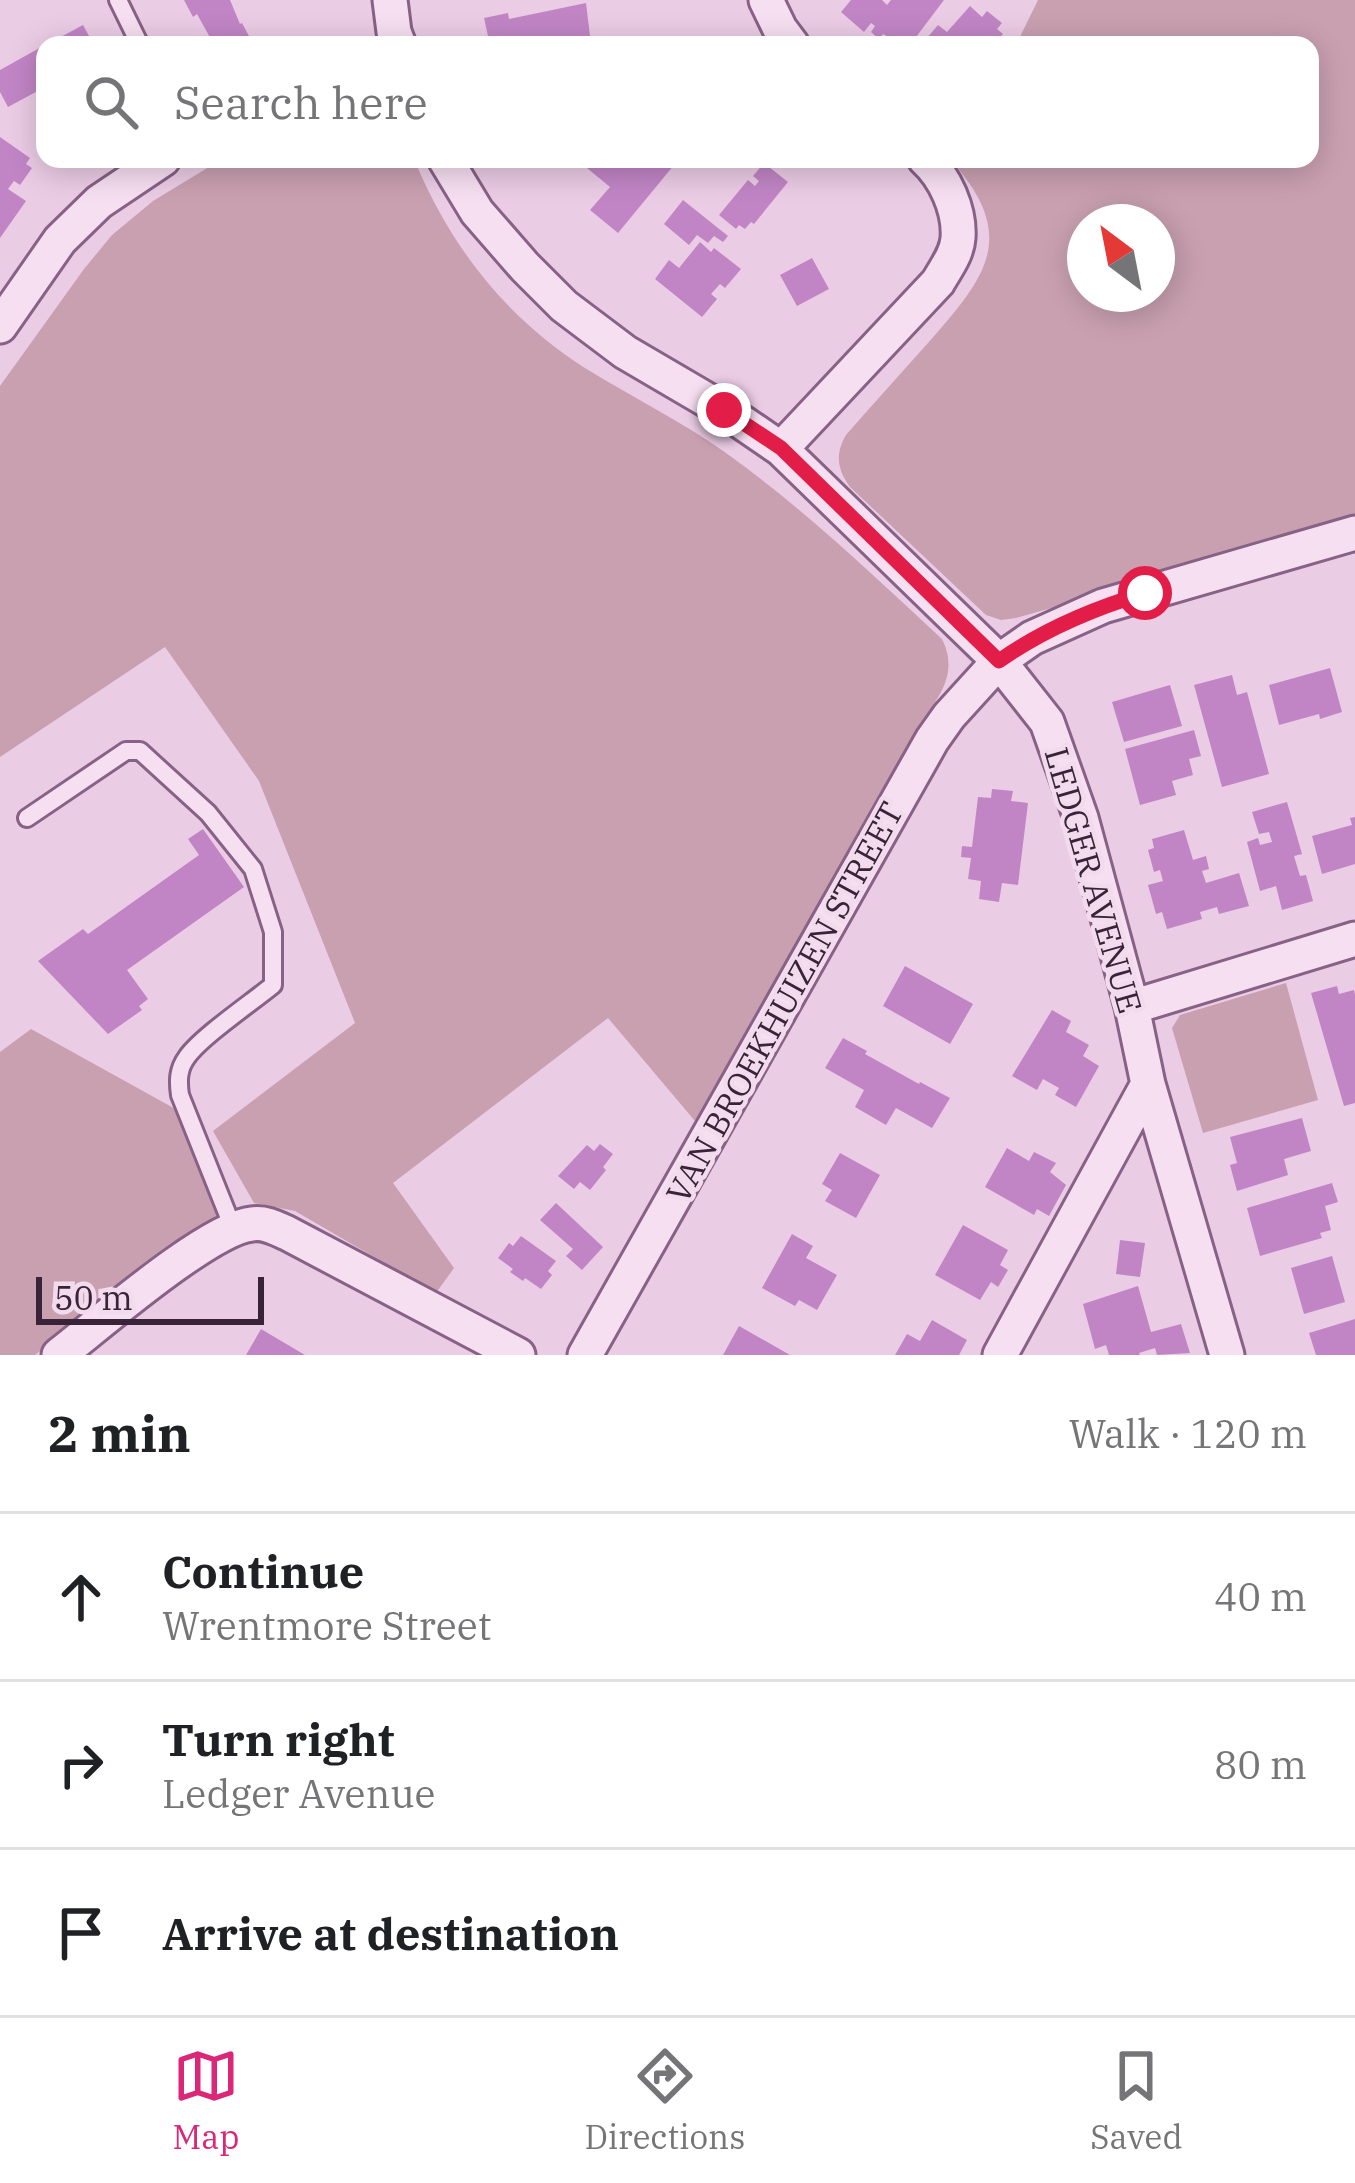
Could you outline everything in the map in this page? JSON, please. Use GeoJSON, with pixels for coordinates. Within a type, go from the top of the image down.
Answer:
{"type":"FeatureCollection","features":[{"type":"Feature","properties":{"kind":"street"},"geometry":{"type":"LineString","coordinates":[[766,0],[785,36]]}},
{"type":"Feature","properties":{"kind":"street"},"geometry":{"type":"LineString","coordinates":[[0,326],[60,240],[99,202],[150,168]]}},
{"type":"Feature","properties":{"kind":"street","name":"LEDGER AVENUE"},"geometry":{"type":"LineString","coordinates":[[450,168],[477,212],[564,306],[625,352],[781,448],[999,661],[1047,722],[1081,818],[1148,1084],[1227,1355]]}},
{"type":"Feature","properties":{"kind":"street"},"geometry":{"type":"LineString","coordinates":[[781,448],[938,282],[955,254],[955,209],[936,168]]}},
{"type":"Feature","properties":{"kind":"street","name":"VAN BROEKHUIZEN STREET"},"geometry":{"type":"LineString","coordinates":[[585,1355],[932,740],[999,661],[1032,638],[1102,606],[1355,533]]}},
{"type":"Feature","properties":{"kind":"street"},"geometry":{"type":"LineString","coordinates":[[1132,1006],[1355,939]]}},
{"type":"Feature","properties":{"kind":"street"},"geometry":{"type":"LineString","coordinates":[[1000,1355],[1148,1084]]}},
{"type":"Feature","properties":{"kind":"street"},"geometry":{"type":"LineString","coordinates":[[59,1355],[194,1252],[233,1228],[256,1223],[287,1233],[518,1355]]}},
{"type":"Feature","properties":{"kind":"lane"},"geometry":{"type":"LineString","coordinates":[[118,0],[136,36]]}},
{"type":"Feature","properties":{"kind":"lane"},"geometry":{"type":"LineString","coordinates":[[27,818],[126,751],[140,751],[208,813],[253,869],[273,932],[272,986],[190,1052],[179,1071],[178,1084],[233,1228]]}},
{"type":"Feature","properties":{"kind":"shaded area"},"geometry":{"type":"Polygon","coordinates":[[[1038,0],[1355,0],[1355,522],[1016,618],[986,615],[850,487],[839,461],[846,435],[978,278],[989,237],[986,215],[957,168],[1319,168],[1319,36],[1020,36],[1038,0]]]}},
{"type":"Feature","properties":{"kind":"shaded area"},"geometry":{"type":"Polygon","coordinates":[[[207,168],[418,168],[463,250],[530,326],[585,368],[692,430],[755,474],[890,590],[942,639],[947,652],[947,675],[938,697],[695,1121],[608,1018],[393,1183],[454,1268],[436,1293],[295,1211],[254,1203],[213,1131],[355,1023],[259,781],[165,647],[0,757],[0,386],[112,235],[153,201],[207,168]]]}},
{"type":"Feature","properties":{"kind":"shaded area"},"geometry":{"type":"Polygon","coordinates":[[[1286,983],[1318,1100],[1203,1133],[1172,1028],[1180,1015],[1286,983]]]}},
{"type":"Feature","properties":{"kind":"shaded area"},"geometry":{"type":"Polygon","coordinates":[[[31,1029],[179,1111],[217,1215],[35,1355],[0,1355],[0,1052],[31,1029]]]}},
{"type":"Feature","properties":{"kind":"building"},"geometry":{"type":"Polygon","coordinates":[[[184,0],[230,0],[249,36],[209,36],[197,14],[193,17],[184,0]]]}},
{"type":"Feature","properties":{"kind":"building"},"geometry":{"type":"Polygon","coordinates":[[[851,0],[882,0],[887,5],[891,0],[944,0],[917,36],[876,36],[871,23],[864,32],[841,12],[851,0]]]}},
{"type":"Feature","properties":{"kind":"building"},"geometry":{"type":"Polygon","coordinates":[[[586,3],[590,36],[488,36],[484,18],[508,13],[509,19],[586,3]]]}},
{"type":"Feature","properties":{"kind":"building"},"geometry":{"type":"Polygon","coordinates":[[[970,6],[982,17],[987,11],[1002,23],[997,29],[1003,34],[929,36],[938,25],[947,32],[970,6]]]}},
{"type":"Feature","properties":{"kind":"building"},"geometry":{"type":"Polygon","coordinates":[[[83,25],[89,36],[63,36],[83,25]]]}},
{"type":"Feature","properties":{"kind":"building"},"geometry":{"type":"Polygon","coordinates":[[[36,50],[36,92],[8,107],[0,92],[0,70],[36,50]]]}},
{"type":"Feature","properties":{"kind":"building"},"geometry":{"type":"Polygon","coordinates":[[[0,137],[30,158],[26,164],[32,168],[20,185],[14,181],[8,189],[26,201],[0,238],[0,137]]]}},
{"type":"Feature","properties":{"kind":"building"},"geometry":{"type":"Polygon","coordinates":[[[587,168],[672,168],[618,233],[590,210],[610,187],[587,168]]]}},
{"type":"Feature","properties":{"kind":"building"},"geometry":{"type":"Polygon","coordinates":[[[760,168],[770,168],[788,182],[754,224],[736,229],[719,215],[748,180],[755,186],[759,181],[753,176],[760,168]]]}},
{"type":"Feature","properties":{"kind":"building"},"geometry":{"type":"Polygon","coordinates":[[[683,200],[728,236],[723,242],[714,236],[708,243],[697,235],[689,245],[664,224],[683,200]]]}},
{"type":"Feature","properties":{"kind":"building"},"geometry":{"type":"Polygon","coordinates":[[[700,242],[741,269],[725,288],[720,284],[711,294],[717,299],[702,317],[655,279],[669,260],[679,268],[700,242]]]}},
{"type":"Feature","properties":{"kind":"building"},"geometry":{"type":"Polygon","coordinates":[[[812,258],[829,289],[797,306],[780,275],[812,258]]]}},
{"type":"Feature","properties":{"kind":"building"},"geometry":{"type":"Polygon","coordinates":[[[1330,668],[1342,712],[1279,725],[1269,685],[1330,668]]]}},
{"type":"Feature","properties":{"kind":"building"},"geometry":{"type":"Polygon","coordinates":[[[1232,675],[1237,695],[1247,692],[1269,774],[1222,787],[1194,685],[1232,675]]]}},
{"type":"Feature","properties":{"kind":"building"},"geometry":{"type":"Polygon","coordinates":[[[1170,685],[1182,726],[1124,742],[1112,702],[1170,685]]]}},
{"type":"Feature","properties":{"kind":"building"},"geometry":{"type":"Polygon","coordinates":[[[1194,730],[1201,756],[1189,759],[1193,775],[1172,781],[1176,795],[1140,805],[1125,749],[1194,730]]]}},
{"type":"Feature","properties":{"kind":"building"},"geometry":{"type":"Polygon","coordinates":[[[992,789],[1013,791],[1011,801],[1028,803],[1018,885],[1002,883],[999,902],[979,899],[981,881],[968,879],[971,858],[961,857],[962,846],[972,847],[978,797],[991,798],[992,789]]]}},
{"type":"Feature","properties":{"kind":"building"},"geometry":{"type":"Polygon","coordinates":[[[1287,802],[1302,854],[1294,856],[1300,876],[1306,875],[1313,901],[1282,910],[1276,886],[1260,891],[1247,842],[1258,838],[1260,845],[1272,842],[1269,832],[1259,834],[1252,812],[1287,802]]]}},
{"type":"Feature","properties":{"kind":"building"},"geometry":{"type":"Polygon","coordinates":[[[1355,817],[1355,864],[1322,874],[1312,836],[1352,825],[1350,818],[1355,817]]]}},
{"type":"Feature","properties":{"kind":"building"},"geometry":{"type":"Polygon","coordinates":[[[203,829],[244,887],[127,970],[148,999],[139,1006],[142,1010],[108,1034],[38,961],[83,929],[88,934],[199,855],[188,839],[203,829]]]}},
{"type":"Feature","properties":{"kind":"building"},"geometry":{"type":"Polygon","coordinates":[[[1184,830],[1193,860],[1206,856],[1209,869],[1202,871],[1206,883],[1239,873],[1249,906],[1219,914],[1217,907],[1200,912],[1202,919],[1167,929],[1162,912],[1156,914],[1148,885],[1163,881],[1160,870],[1154,872],[1148,850],[1154,848],[1152,839],[1184,830]]]}},
{"type":"Feature","properties":{"kind":"building"},"geometry":{"type":"Polygon","coordinates":[[[905,966],[973,1004],[950,1044],[883,1006],[905,966]]]}},
{"type":"Feature","properties":{"kind":"building"},"geometry":{"type":"Polygon","coordinates":[[[1337,986],[1339,994],[1354,990],[1355,995],[1355,1103],[1344,1106],[1311,993],[1337,986]]]}},
{"type":"Feature","properties":{"kind":"building"},"geometry":{"type":"Polygon","coordinates":[[[1052,1010],[1071,1021],[1066,1032],[1089,1045],[1083,1056],[1099,1066],[1076,1107],[1055,1095],[1059,1088],[1043,1079],[1037,1090],[1012,1076],[1052,1010]]]}},
{"type":"Feature","properties":{"kind":"building"},"geometry":{"type":"Polygon","coordinates":[[[843,1038],[950,1098],[932,1128],[896,1108],[886,1125],[855,1107],[864,1090],[825,1068],[843,1038]]]}},
{"type":"Feature","properties":{"kind":"building"},"geometry":{"type":"Polygon","coordinates":[[[1302,1118],[1311,1151],[1284,1159],[1288,1175],[1237,1191],[1230,1137],[1302,1118]]]}},
{"type":"Feature","properties":{"kind":"building"},"geometry":{"type":"Polygon","coordinates":[[[600,1144],[613,1154],[590,1190],[580,1182],[574,1189],[558,1176],[587,1145],[594,1151],[600,1144]]]}},
{"type":"Feature","properties":{"kind":"building"},"geometry":{"type":"Polygon","coordinates":[[[1007,1148],[1029,1161],[1034,1152],[1056,1163],[1050,1172],[1066,1185],[1049,1216],[1037,1209],[1034,1215],[985,1187],[1007,1148]]]}},
{"type":"Feature","properties":{"kind":"building"},"geometry":{"type":"Polygon","coordinates":[[[840,1153],[880,1175],[856,1218],[825,1201],[832,1190],[822,1184],[840,1153]]]}},
{"type":"Feature","properties":{"kind":"building"},"geometry":{"type":"Polygon","coordinates":[[[1332,1183],[1338,1202],[1325,1206],[1331,1230],[1320,1233],[1322,1238],[1260,1256],[1247,1208],[1332,1183]]]}},
{"type":"Feature","properties":{"kind":"building"},"geometry":{"type":"Polygon","coordinates":[[[556,1203],[603,1247],[582,1270],[566,1256],[573,1249],[540,1220],[556,1203]]]}},
{"type":"Feature","properties":{"kind":"building"},"geometry":{"type":"Polygon","coordinates":[[[963,1225],[1008,1250],[1000,1265],[1008,1270],[998,1287],[991,1282],[980,1300],[935,1275],[963,1225]]]}},
{"type":"Feature","properties":{"kind":"building"},"geometry":{"type":"Polygon","coordinates":[[[792,1234],[813,1246],[806,1258],[837,1275],[817,1310],[799,1300],[795,1306],[762,1288],[792,1234]]]}},
{"type":"Feature","properties":{"kind":"building"},"geometry":{"type":"Polygon","coordinates":[[[521,1236],[556,1261],[541,1289],[510,1272],[513,1269],[498,1258],[521,1236]]]}},
{"type":"Feature","properties":{"kind":"building"},"geometry":{"type":"Polygon","coordinates":[[[1120,1240],[1145,1243],[1140,1277],[1116,1274],[1120,1240]]]}},
{"type":"Feature","properties":{"kind":"building"},"geometry":{"type":"Polygon","coordinates":[[[1332,1256],[1345,1302],[1304,1314],[1291,1268],[1332,1256]]]}},
{"type":"Feature","properties":{"kind":"building"},"geometry":{"type":"Polygon","coordinates":[[[1138,1286],[1151,1332],[1181,1324],[1190,1353],[1157,1355],[1155,1348],[1140,1355],[1109,1355],[1106,1345],[1095,1349],[1083,1304],[1138,1286]]]}},
{"type":"Feature","properties":{"kind":"building"},"geometry":{"type":"Polygon","coordinates":[[[1355,1319],[1355,1355],[1316,1355],[1309,1333],[1355,1319]]]}},
{"type":"Feature","properties":{"kind":"building"},"geometry":{"type":"Polygon","coordinates":[[[932,1320],[967,1340],[959,1355],[895,1355],[907,1334],[920,1341],[932,1320]]]}},
{"type":"Feature","properties":{"kind":"building"},"geometry":{"type":"Polygon","coordinates":[[[739,1326],[790,1355],[723,1355],[739,1326]]]}},
{"type":"Feature","properties":{"kind":"building"},"geometry":{"type":"Polygon","coordinates":[[[261,1329],[305,1355],[246,1355],[261,1329]]]}},
{"type":"Feature","properties":{"kind":"route"},"geometry":{"type":"LineString","coordinates":[[724,410],[781,448],[999,661],[1066,622],[1145,593]]}}]}
